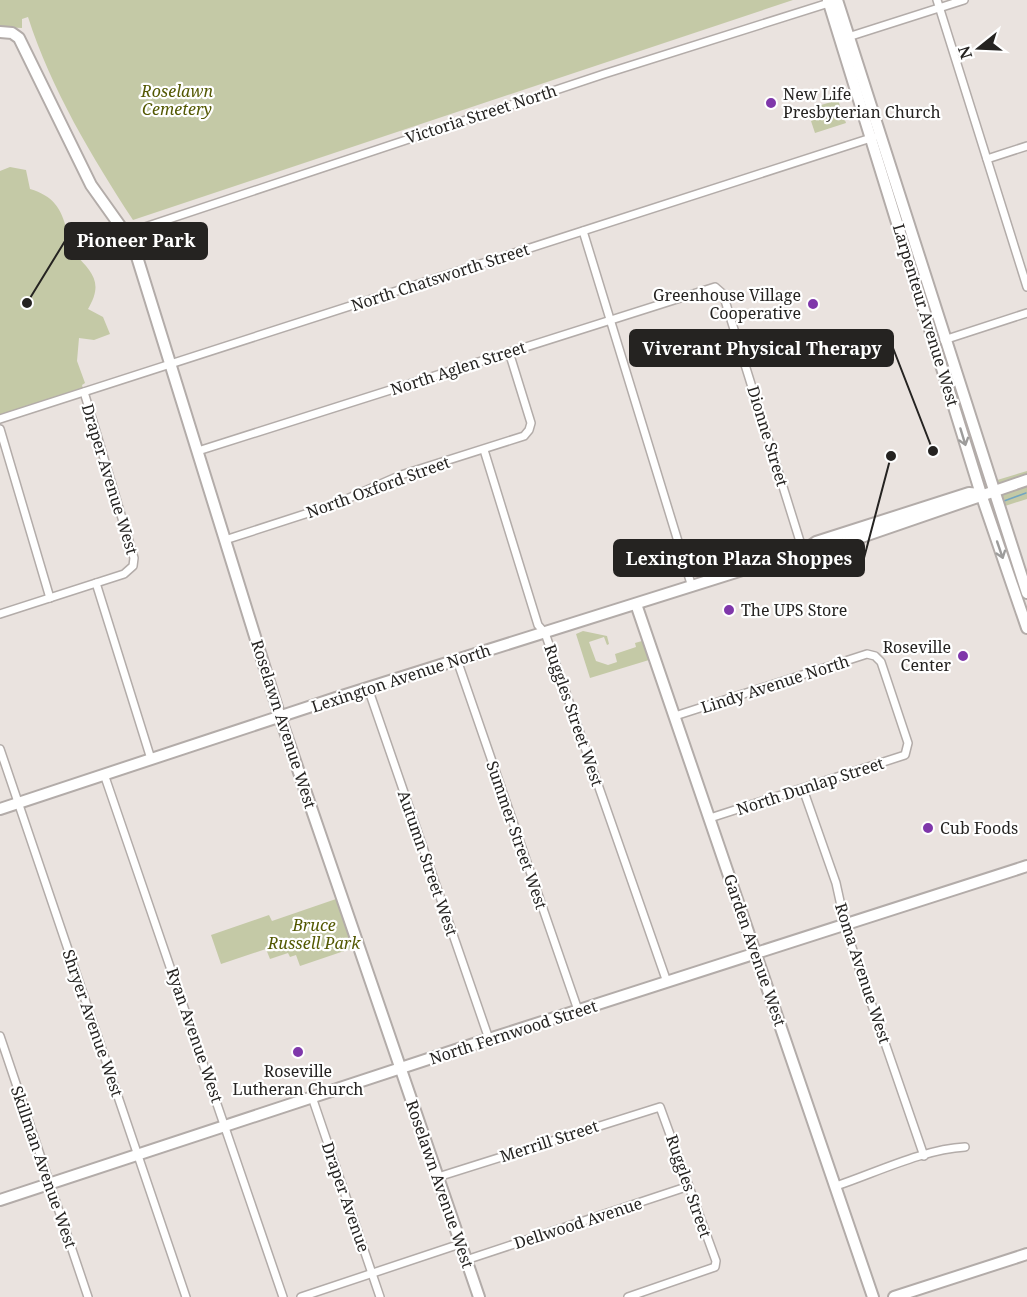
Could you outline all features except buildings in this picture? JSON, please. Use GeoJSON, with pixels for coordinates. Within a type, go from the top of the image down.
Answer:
{"type":"FeatureCollection","features":[{"type":"Feature","properties":{"kind":"street"},"geometry":{"type":"LineString","coordinates":[[848,37],[938,4],[964,0]]}},
{"type":"Feature","properties":{"kind":"street","name":"Larpenteur Avenue West"},"geometry":{"type":"LineString","coordinates":[[832,1],[848,37],[933,343],[1027,628]]}},
{"type":"Feature","properties":{"kind":"street","name":"Larpenteur Avenue West"},"geometry":{"type":"LineString","coordinates":[[832,1],[1027,593]]}},
{"type":"Feature","properties":{"kind":"street","name":"Victoria Street North"},"geometry":{"type":"LineString","coordinates":[[127,233],[604,74],[832,1]]}},
{"type":"Feature","properties":{"kind":"street"},"geometry":{"type":"LineString","coordinates":[[938,4],[1027,287]]}},
{"type":"Feature","properties":{"kind":"street","name":"Roselawn Avenue West"},"geometry":{"type":"LineString","coordinates":[[0,32],[12,33],[21,42],[100,199],[127,233],[137,257],[280,717],[479,1297]]}},
{"type":"Feature","properties":{"kind":"street","name":"North Chatsworth Street"},"geometry":{"type":"LineString","coordinates":[[0,419],[876,137]]}},
{"type":"Feature","properties":{"kind":"street"},"geometry":{"type":"LineString","coordinates":[[987,159],[1027,146]]}},
{"type":"Feature","properties":{"kind":"street"},"geometry":{"type":"LineString","coordinates":[[583,231],[692,586]]}},
{"type":"Feature","properties":{"kind":"street","name":"North Aglen Street"},"geometry":{"type":"LineString","coordinates":[[198,451],[611,321],[711,287],[719,289]]}},
{"type":"Feature","properties":{"kind":"street","name":"Dionne Street"},"geometry":{"type":"LineString","coordinates":[[719,289],[723,294],[803,551]]}},
{"type":"Feature","properties":{"kind":"street"},"geometry":{"type":"LineString","coordinates":[[933,343],[1027,313]]}},
{"type":"Feature","properties":{"kind":"street","name":"North Oxford Street"},"geometry":{"type":"LineString","coordinates":[[225,540],[333,505],[401,475],[524,436],[531,423],[509,352]]}},
{"type":"Feature","properties":{"kind":"street","name":"Draper Avenue West"},"geometry":{"type":"LineString","coordinates":[[84,392],[134,558],[134,567],[128,573],[96,583]]}},
{"type":"Feature","properties":{"kind":"street"},"geometry":{"type":"LineString","coordinates":[[0,429],[50,597]]}},
{"type":"Feature","properties":{"kind":"street","name":"Ruggles Street West"},"geometry":{"type":"LineString","coordinates":[[483,450],[538,625],[545,633],[667,982]]}},
{"type":"Feature","properties":{"kind":"street","name":"Lexington Avenue North"},"geometry":{"type":"LineString","coordinates":[[0,808],[368,688],[803,551],[818,552],[972,501],[981,494],[1027,480]]}},
{"type":"Feature","properties":{"kind":"street"},"geometry":{"type":"LineString","coordinates":[[0,614],[96,583],[151,759]]}},
{"type":"Feature","properties":{"kind":"street","name":"Garden Avenue West"},"geometry":{"type":"LineString","coordinates":[[636,604],[873,1297]]}},
{"type":"Feature","properties":{"kind":"street","name":"Lindy Avenue North"},"geometry":{"type":"LineString","coordinates":[[675,716],[867,654],[875,656],[881,662],[908,743],[908,751]]}},
{"type":"Feature","properties":{"kind":"street","name":"Summer Street West"},"geometry":{"type":"LineString","coordinates":[[457,660],[578,1010]]}},
{"type":"Feature","properties":{"kind":"street","name":"Autumn Street West"},"geometry":{"type":"LineString","coordinates":[[368,688],[489,1039]]}},
{"type":"Feature","properties":{"kind":"street","name":"Shryer Avenue West"},"geometry":{"type":"LineString","coordinates":[[0,749],[16,803],[186,1297]]}},
{"type":"Feature","properties":{"kind":"street","name":"North Dunlap Street"},"geometry":{"type":"LineString","coordinates":[[710,818],[900,757],[908,751]]}},
{"type":"Feature","properties":{"kind":"street","name":"Ryan Avenue West"},"geometry":{"type":"LineString","coordinates":[[104,774],[283,1297]]}},
{"type":"Feature","properties":{"kind":"street","name":"Roma Avenue West"},"geometry":{"type":"LineString","coordinates":[[803,789],[836,883],[844,925],[924,1156]]}},
{"type":"Feature","properties":{"kind":"street","name":"North Fernwood Street"},"geometry":{"type":"LineString","coordinates":[[0,1200],[578,1010],[1027,866]]}},
{"type":"Feature","properties":{"kind":"street","name":"Skillman Avenue West"},"geometry":{"type":"LineString","coordinates":[[0,1040],[88,1297]]}},
{"type":"Feature","properties":{"kind":"street","name":"Draper Avenue"},"geometry":{"type":"LineString","coordinates":[[312,1097],[380,1297]]}},
{"type":"Feature","properties":{"kind":"street","name":"Merrill Street"},"geometry":{"type":"LineString","coordinates":[[438,1177],[660,1107]]}},
{"type":"Feature","properties":{"kind":"street","name":"Ruggles Street"},"geometry":{"type":"LineString","coordinates":[[628,1297],[715,1267],[716,1261],[660,1107]]}},
{"type":"Feature","properties":{"kind":"street"},"geometry":{"type":"LineString","coordinates":[[836,1186],[924,1156],[965,1147]]}},
{"type":"Feature","properties":{"kind":"street","name":"Dellwood Avenue"},"geometry":{"type":"LineString","coordinates":[[466,1260],[689,1186]]}},
{"type":"Feature","properties":{"kind":"street"},"geometry":{"type":"LineString","coordinates":[[301,1297],[460,1244]]}},
{"type":"Feature","properties":{"kind":"street"},"geometry":{"type":"LineString","coordinates":[[894,1297],[1027,1254]]}},
{"type":"Feature","properties":{"kind":"green space","name":"Roselawn Cemetery"},"geometry":{"type":"Polygon","coordinates":[[[0,0],[793,0],[133,220],[74,122],[48,70],[28,17],[22,19],[22,28],[0,27],[0,0]]]}},
{"type":"Feature","properties":{"kind":"green space"},"geometry":{"type":"Polygon","coordinates":[[[838,100],[846,123],[815,133],[811,121],[815,119],[811,108],[838,100]]]}},
{"type":"Feature","properties":{"kind":"green space"},"geometry":{"type":"Polygon","coordinates":[[[10,167],[26,170],[30,189],[45,195],[59,209],[68,233],[70,247],[89,269],[95,282],[93,299],[88,309],[103,317],[110,334],[94,340],[79,338],[77,361],[85,383],[82,385],[83,389],[0,416],[0,171],[10,167]]]}},
{"type":"Feature","properties":{"kind":"green space"},"geometry":{"type":"Polygon","coordinates":[[[1027,471],[1027,499],[1005,506],[1001,500],[990,503],[984,484],[1027,471]]]}},
{"type":"Feature","properties":{"kind":"green space"},"geometry":{"type":"Polygon","coordinates":[[[583,631],[607,636],[609,644],[607,645],[604,637],[589,642],[596,661],[608,665],[617,662],[615,654],[636,647],[635,643],[642,641],[649,660],[590,678],[576,634],[583,631]]]}},
{"type":"Feature","properties":{"kind":"green space","name":"Bruce Russell Park"},"geometry":{"type":"Polygon","coordinates":[[[336,899],[353,948],[300,966],[296,955],[290,957],[288,953],[270,959],[266,949],[221,964],[211,935],[269,915],[272,921],[336,899]]]}},
{"type":"Feature","properties":{"kind":"waterway"},"geometry":{"type":"LineString","coordinates":[[1004,501],[1026,493]]}},
{"type":"Feature","properties":{"kind":"place","name":"New Life Presbyterian Church"},"geometry":{"type":"Point","coordinates":[771,103]}},
{"type":"Feature","properties":{"kind":"place","name":"Pioneer Park"},"geometry":{"type":"Point","coordinates":[27,303]}},
{"type":"Feature","properties":{"kind":"place","name":"Greenhouse Village Cooperative"},"geometry":{"type":"Point","coordinates":[813,304]}},
{"type":"Feature","properties":{"kind":"place","name":"Viverant Physical Therapy"},"geometry":{"type":"Point","coordinates":[933,451]}},
{"type":"Feature","properties":{"kind":"place","name":"Lexington Plaza Shoppes"},"geometry":{"type":"Point","coordinates":[891,456]}},
{"type":"Feature","properties":{"kind":"place","name":"The UPS Store"},"geometry":{"type":"Point","coordinates":[729,610]}},
{"type":"Feature","properties":{"kind":"place","name":"Roseville Center"},"geometry":{"type":"Point","coordinates":[963,656]}},
{"type":"Feature","properties":{"kind":"place","name":"Cub Foods"},"geometry":{"type":"Point","coordinates":[928,828]}},
{"type":"Feature","properties":{"kind":"place","name":"Roseville Lutheran Church"},"geometry":{"type":"Point","coordinates":[298,1052]}}]}
